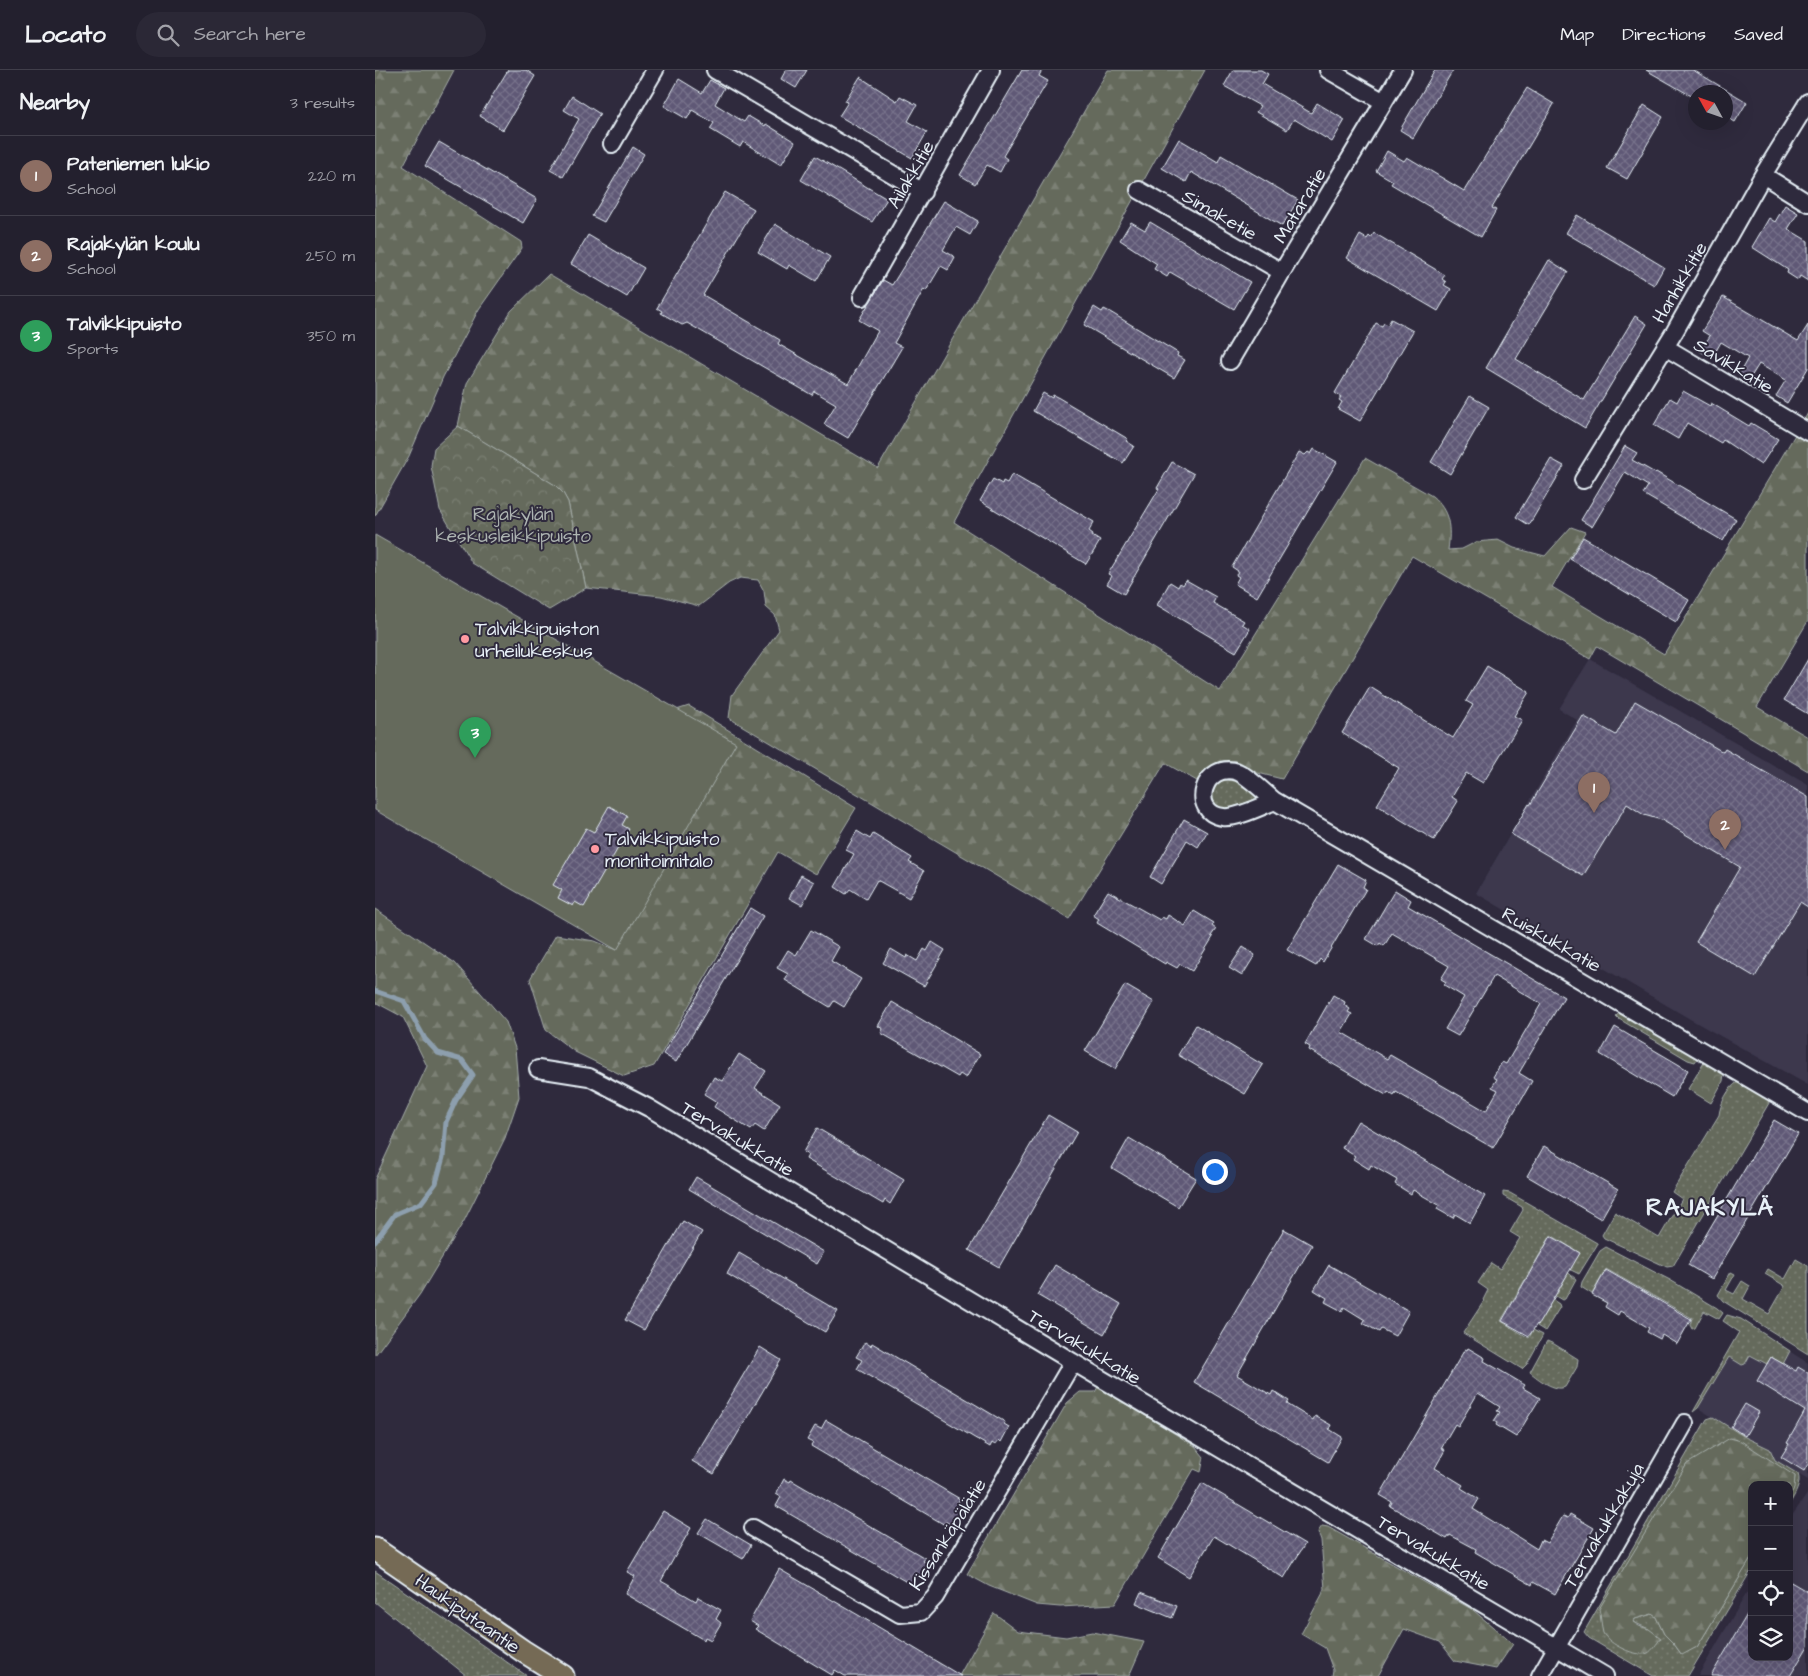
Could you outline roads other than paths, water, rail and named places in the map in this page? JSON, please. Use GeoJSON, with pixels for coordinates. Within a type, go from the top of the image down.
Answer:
{"type":"FeatureCollection","features":[{"type":"Feature","properties":{"kind":"main road","name":"Haukiputaantie"},"geometry":{"type":"LineString","coordinates":[[375,1549],[523,1651],[563,1676]]}},
{"type":"Feature","properties":{"kind":"street"},"geometry":{"type":"LineString","coordinates":[[612,144],[655,70]]}},
{"type":"Feature","properties":{"kind":"street"},"geometry":{"type":"LineString","coordinates":[[715,70],[923,192]]}},
{"type":"Feature","properties":{"kind":"street","name":"Ailakkitie"},"geometry":{"type":"LineString","coordinates":[[862,297],[991,70]]}},
{"type":"Feature","properties":{"kind":"street"},"geometry":{"type":"LineString","coordinates":[[1328,70],[1384,102]]}},
{"type":"Feature","properties":{"kind":"street","name":"Mataratie"},"geometry":{"type":"LineString","coordinates":[[1230,362],[1403,70]]}},
{"type":"Feature","properties":{"kind":"street","name":"Hanhikkitie"},"geometry":{"type":"LineString","coordinates":[[1583,480],[1665,347],[1763,175],[1808,102]]}},
{"type":"Feature","properties":{"kind":"street"},"geometry":{"type":"LineString","coordinates":[[1763,175],[1808,203]]}},
{"type":"Feature","properties":{"kind":"street","name":"Simaketie"},"geometry":{"type":"LineString","coordinates":[[1139,190],[1282,272]]}},
{"type":"Feature","properties":{"kind":"street","name":"Savikkatie"},"geometry":{"type":"LineString","coordinates":[[1665,347],[1808,432]]}},
{"type":"Feature","properties":{"kind":"street","name":"Ruiskukkatie"},"geometry":{"type":"LineString","coordinates":[[1275,801],[1808,1112]]}},
{"type":"Feature","properties":{"kind":"street","name":"Tervakukkatie"},"geometry":{"type":"LineString","coordinates":[[538,1069],[589,1077],[649,1108],[1073,1362],[1605,1676]]}},
{"type":"Feature","properties":{"kind":"street","name":"Kissankäpälätie"},"geometry":{"type":"LineString","coordinates":[[753,1528],[901,1614],[921,1612],[935,1597],[1073,1362]]}},
{"type":"Feature","properties":{"kind":"street","name":"Tervakukkakuja"},"geometry":{"type":"LineString","coordinates":[[1540,1676],[1685,1423]]}},
{"type":"Feature","properties":{"kind":"waterway"},"geometry":{"type":"LineString","coordinates":[[375,991],[404,1001],[425,1039],[438,1053],[462,1060],[473,1075],[456,1100],[446,1122],[443,1157],[436,1183],[421,1203],[395,1214],[375,1241]]}},
{"type":"Feature","properties":{"kind":"place","name":"Talvikkipuiston urheilukeskus"},"geometry":{"type":"Point","coordinates":[465,639]}},
{"type":"Feature","properties":{"kind":"place","name":"Talvikkipuisto"},"geometry":{"type":"Point","coordinates":[475,758]}},
{"type":"Feature","properties":{"kind":"place","name":"Pateniemen lukio"},"geometry":{"type":"Point","coordinates":[1594,813]}},
{"type":"Feature","properties":{"kind":"place","name":"Talvikkipuisto monitoimitalo"},"geometry":{"type":"Point","coordinates":[595,849]}},
{"type":"Feature","properties":{"kind":"place","name":"Rajakylän koulu"},"geometry":{"type":"Point","coordinates":[1725,850]}},
{"type":"Feature","properties":{"kind":"district","name":"RAJAKYLÄ"},"geometry":{"type":"Point","coordinates":[1710,1207]}},
{"type":"Feature","properties":{"kind":"park label","name":"Rajakylän keskusleikkipuisto"},"geometry":{"type":"Point","coordinates":[513,524]}}]}
